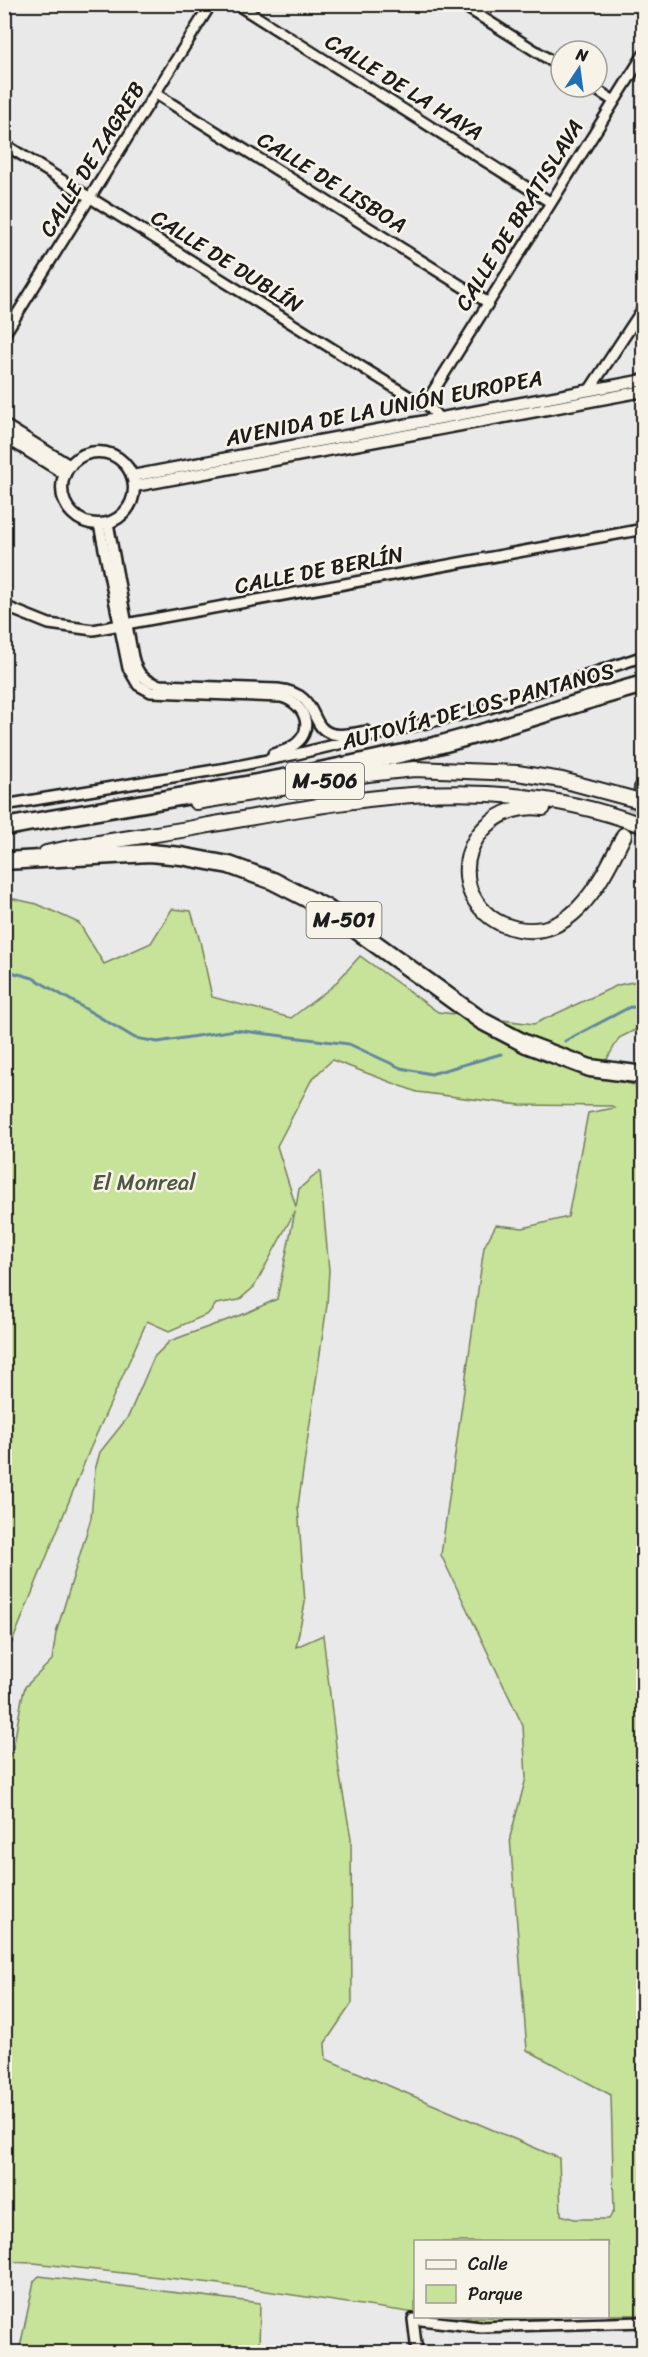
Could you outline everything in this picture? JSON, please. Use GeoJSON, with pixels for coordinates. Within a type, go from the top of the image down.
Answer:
{"type":"FeatureCollection","features":[{"type":"Feature","properties":{"kind":"highway","name":"AUTOVÍA DE LOS PANTANOS"},"geometry":{"type":"LineString","coordinates":[[4,827],[236,787],[380,758],[541,716],[644,684]]}},
{"type":"Feature","properties":{"kind":"highway","name":"M-501"},"geometry":{"type":"LineString","coordinates":[[10,861],[150,854],[181,856],[240,869],[273,881],[326,908],[482,1021],[526,1044],[590,1068],[644,1075]]}},
{"type":"Feature","properties":{"kind":"main road","name":"M-506"},"geometry":{"type":"LineString","coordinates":[[4,827],[60,823],[368,774],[414,769],[517,773],[643,792]]}},
{"type":"Feature","properties":{"kind":"main road","name":"M-506"},"geometry":{"type":"LineString","coordinates":[[10,861],[75,847],[384,796],[456,792],[518,795],[599,811],[644,826]]}},
{"type":"Feature","properties":{"kind":"main road"},"geometry":{"type":"LineString","coordinates":[[599,811],[573,813],[528,806],[507,811],[486,824],[474,843],[468,864],[468,884],[477,903],[492,920],[513,928],[539,931],[560,922],[579,910],[599,883],[624,835]]}},
{"type":"Feature","properties":{"kind":"street","name":"CALLE DE ZAGREB"},"geometry":{"type":"LineString","coordinates":[[4,335],[211,4]]}},
{"type":"Feature","properties":{"kind":"street","name":"CALLE DE LA HAYA"},"geometry":{"type":"LineString","coordinates":[[236,4],[550,202]]}},
{"type":"Feature","properties":{"kind":"street"},"geometry":{"type":"LineString","coordinates":[[461,4],[549,59]]}},
{"type":"Feature","properties":{"kind":"street","name":"CALLE DE BRATISLAVA"},"geometry":{"type":"LineString","coordinates":[[417,421],[425,401],[644,54]]}},
{"type":"Feature","properties":{"kind":"street","name":"CALLE DE LISBOA"},"geometry":{"type":"LineString","coordinates":[[156,94],[487,303]]}},
{"type":"Feature","properties":{"kind":"street"},"geometry":{"type":"LineString","coordinates":[[609,98],[614,101]]}},
{"type":"Feature","properties":{"kind":"street","name":"CALLE DE DUBLÍN"},"geometry":{"type":"LineString","coordinates":[[4,144],[425,401],[438,417]]}},
{"type":"Feature","properties":{"kind":"street"},"geometry":{"type":"LineString","coordinates":[[590,390],[644,307]]}},
{"type":"Feature","properties":{"kind":"street","name":"AVENIDA DE LA UNIÓN EUROPEA"},"geometry":{"type":"LineString","coordinates":[[133,481],[417,421],[644,380]]}},
{"type":"Feature","properties":{"kind":"street","name":"AVENIDA DE LA UNIÓN EUROPEA"},"geometry":{"type":"LineString","coordinates":[[133,481],[644,391]]}},
{"type":"Feature","properties":{"kind":"street"},"geometry":{"type":"LineString","coordinates":[[4,425],[67,470]]}},
{"type":"Feature","properties":{"kind":"street"},"geometry":{"type":"LineString","coordinates":[[4,436],[67,470]]}},
{"type":"Feature","properties":{"kind":"street"},"geometry":{"type":"LineString","coordinates":[[100,452],[111,455],[122,461],[133,481],[132,504],[116,521],[103,524],[80,520],[71,513],[64,502],[62,490],[67,470],[82,456],[100,452]]}},
{"type":"Feature","properties":{"kind":"street"},"geometry":{"type":"LineString","coordinates":[[103,524],[123,626],[129,673],[133,680],[144,689],[160,693],[280,698],[298,705],[303,711],[305,726],[298,742],[292,747],[227,768]]}},
{"type":"Feature","properties":{"kind":"street","name":"CALLE DE BERLÍN"},"geometry":{"type":"LineString","coordinates":[[4,606],[33,619],[63,627],[93,630],[644,530]]}},
{"type":"Feature","properties":{"kind":"street"},"geometry":{"type":"LineString","coordinates":[[123,626],[137,671],[153,683],[293,691],[305,699],[319,725],[334,734],[348,734],[431,721]]}},
{"type":"Feature","properties":{"kind":"street"},"geometry":{"type":"LineString","coordinates":[[4,805],[297,754],[489,708],[644,656]]}},
{"type":"Feature","properties":{"kind":"street"},"geometry":{"type":"LineString","coordinates":[[417,2352],[413,2319],[480,2327],[644,2322]]}},
{"type":"Feature","properties":{"kind":"green space","name":"El Monreal"},"geometry":{"type":"Polygon","coordinates":[[[5,897],[37,904],[79,923],[104,964],[151,943],[172,909],[191,911],[212,997],[291,1018],[333,986],[360,956],[438,1012],[534,1024],[618,985],[643,980],[643,1026],[619,1038],[597,1077],[644,1087],[643,2315],[609,2315],[609,2240],[414,2240],[414,2313],[212,2283],[34,2263],[5,2262],[4,1768],[13,1749],[25,1687],[52,1660],[56,1633],[91,1518],[95,1470],[100,1452],[128,1417],[154,1357],[170,1341],[277,1299],[295,1211],[254,1287],[239,1300],[216,1304],[208,1314],[169,1331],[147,1321],[90,1449],[5,1660],[5,897]],[[332,1060],[312,1079],[277,1146],[296,1207],[299,1189],[320,1171],[329,1270],[327,1305],[298,1506],[305,1603],[296,1647],[323,1635],[339,1771],[351,1838],[352,2003],[325,2043],[326,2059],[559,2158],[561,2215],[574,2219],[609,2219],[614,2210],[611,2095],[527,2050],[510,1837],[526,1778],[523,1726],[441,1555],[484,1247],[496,1225],[523,1228],[568,1217],[588,1113],[614,1108],[612,1106],[520,1105],[417,1092],[332,1060]]]}},
{"type":"Feature","properties":{"kind":"green space"},"geometry":{"type":"Polygon","coordinates":[[[39,2276],[260,2303],[259,2352],[19,2352],[34,2281],[39,2276]]]}},
{"type":"Feature","properties":{"kind":"green space"},"geometry":{"type":"Polygon","coordinates":[[[458,2318],[542,2318],[486,2321],[458,2318]]]}},
{"type":"Feature","properties":{"kind":"waterway"},"geometry":{"type":"LineString","coordinates":[[4,970],[33,978],[135,1038],[158,1042],[235,1030],[349,1044],[401,1068],[431,1074],[501,1054]]}},
{"type":"Feature","properties":{"kind":"waterway"},"geometry":{"type":"LineString","coordinates":[[565,1041],[630,1007],[644,1008]]}},
{"type":"Feature","properties":{"kind":"tunnel"},"geometry":{"type":"LineString","coordinates":[[626,831],[642,790]]}}]}
